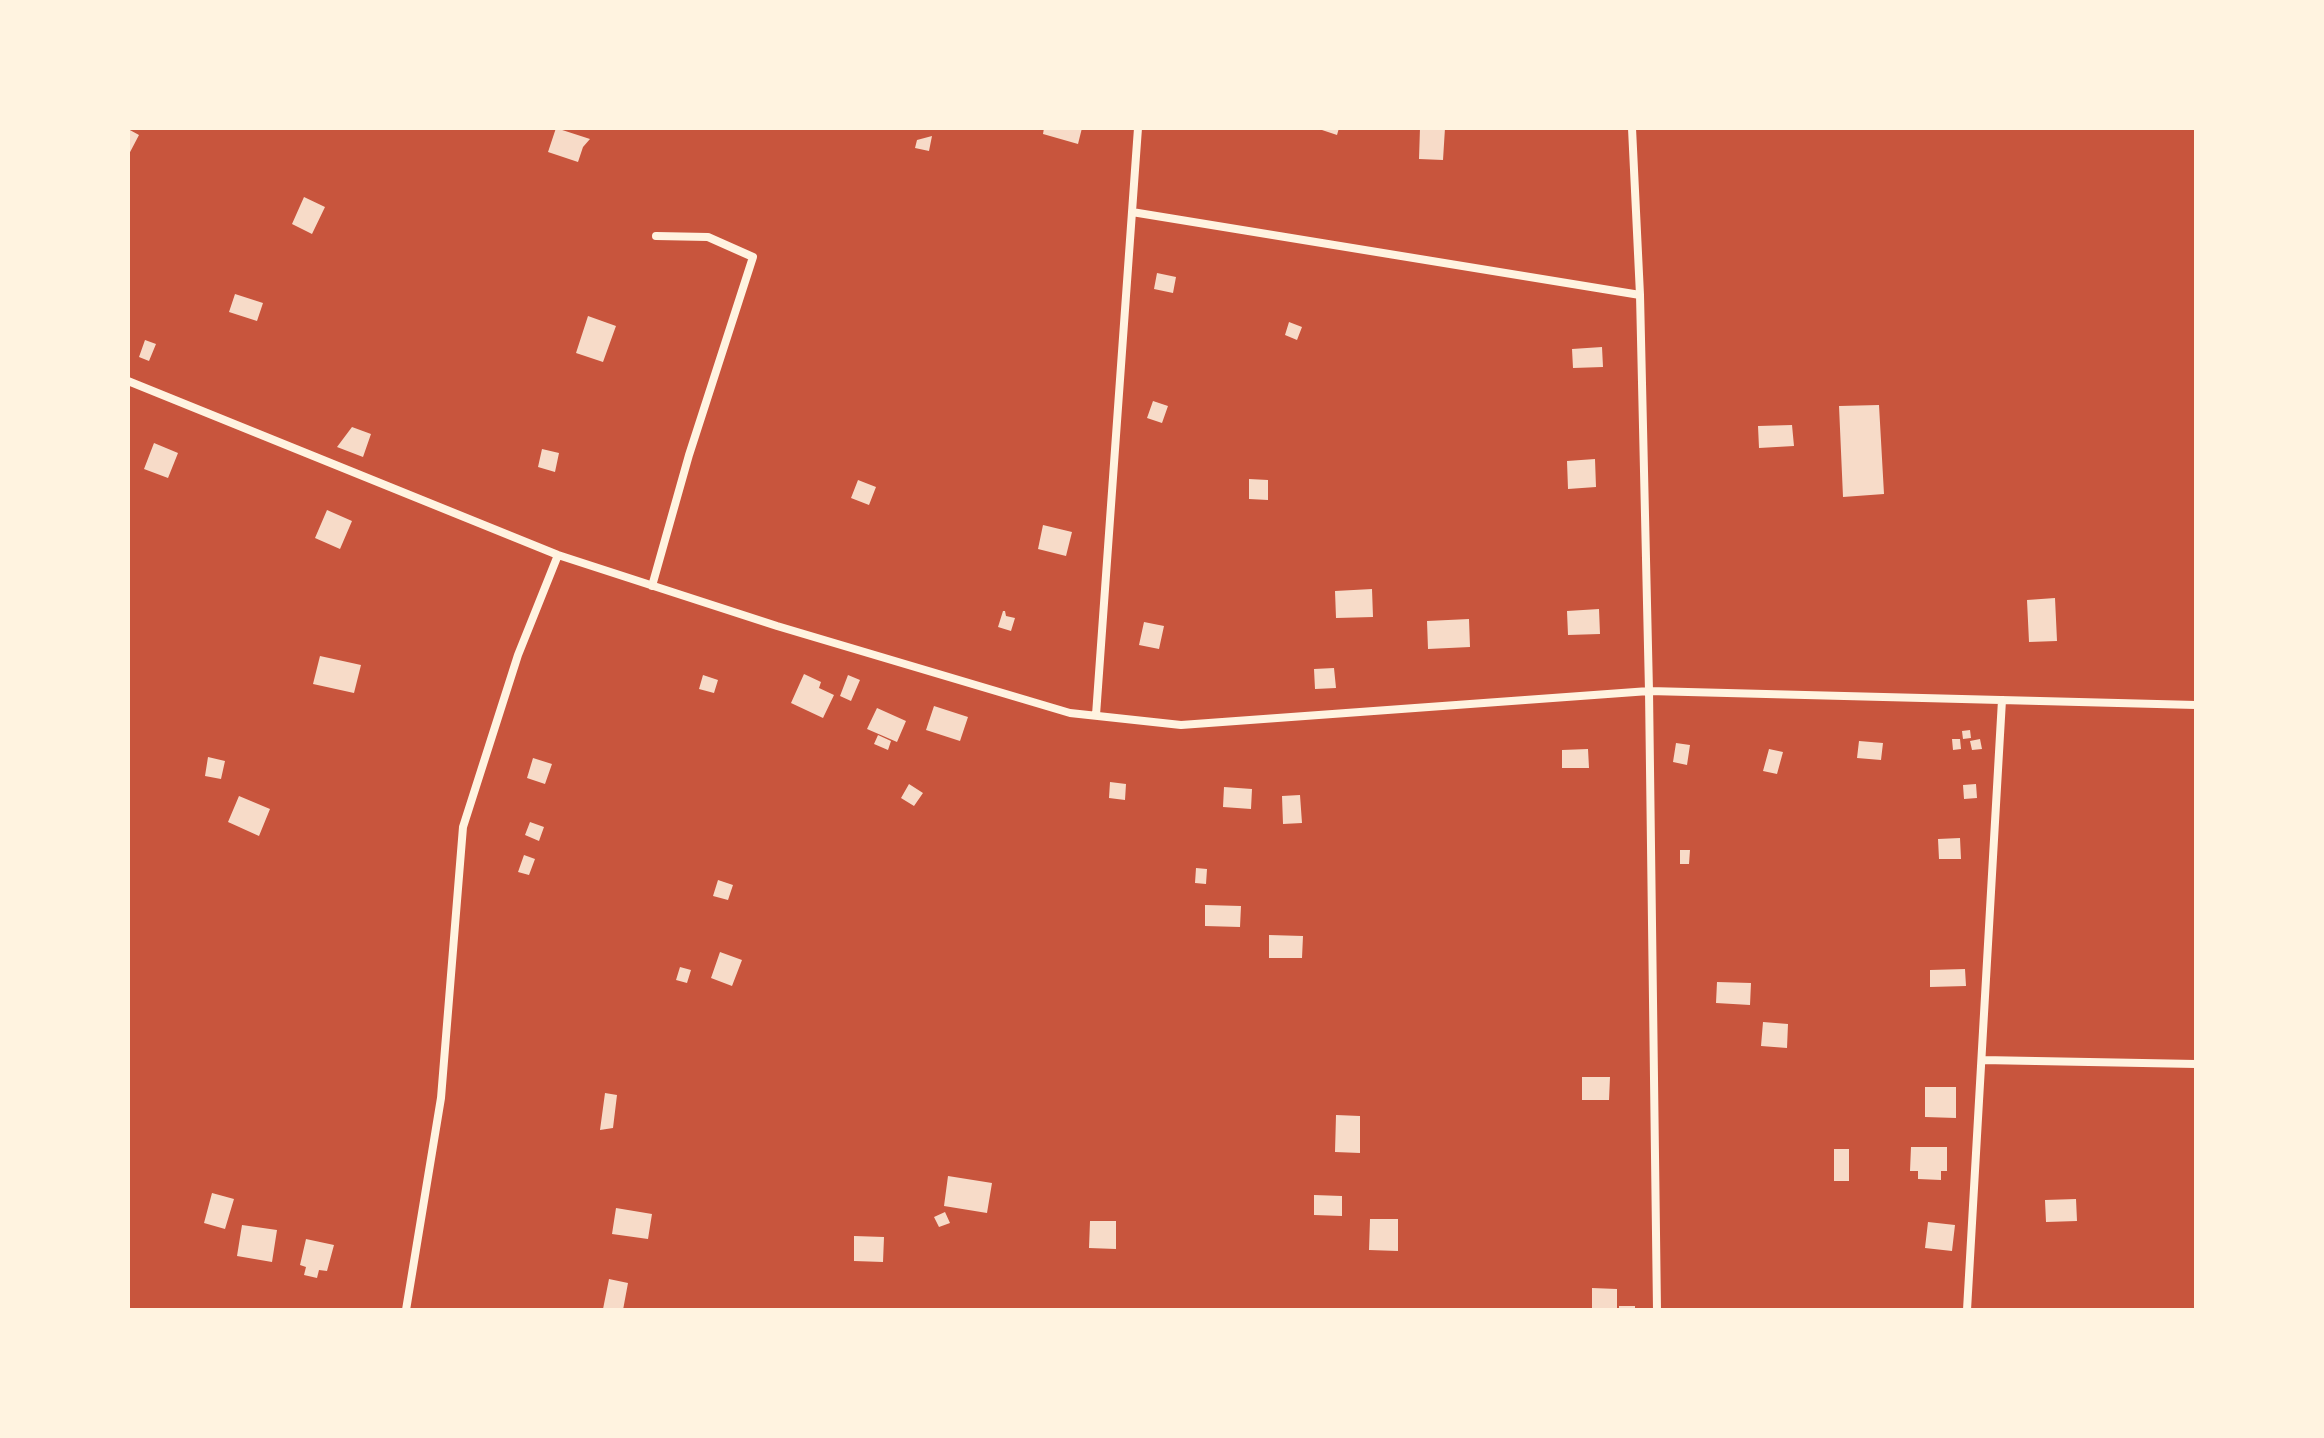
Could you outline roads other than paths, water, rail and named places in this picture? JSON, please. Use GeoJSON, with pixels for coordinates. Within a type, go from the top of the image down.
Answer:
{"type":"FeatureCollection","features":[{"type":"Feature","properties":{"kind":"street"},"geometry":{"type":"LineString","coordinates":[[1096,715],[1138,128]]}},
{"type":"Feature","properties":{"kind":"street"},"geometry":{"type":"LineString","coordinates":[[1632,128],[1640,295],[1649,691],[1657,1310]]}},
{"type":"Feature","properties":{"kind":"street"},"geometry":{"type":"LineString","coordinates":[[1132,212],[1640,295]]}},
{"type":"Feature","properties":{"kind":"street"},"geometry":{"type":"LineString","coordinates":[[652,586],[689,455],[753,257],[708,237],[656,236]]}},
{"type":"Feature","properties":{"kind":"street"},"geometry":{"type":"LineString","coordinates":[[128,381],[558,555],[777,626],[1070,713],[1181,725],[1649,691],[2196,705]]}},
{"type":"Feature","properties":{"kind":"street"},"geometry":{"type":"LineString","coordinates":[[406,1310],[441,1098],[463,827],[518,655],[558,555]]}},
{"type":"Feature","properties":{"kind":"street"},"geometry":{"type":"LineString","coordinates":[[1967,1310],[2002,700]]}},
{"type":"Feature","properties":{"kind":"street"},"geometry":{"type":"LineString","coordinates":[[1982,1060],[2196,1064]]}}]}
